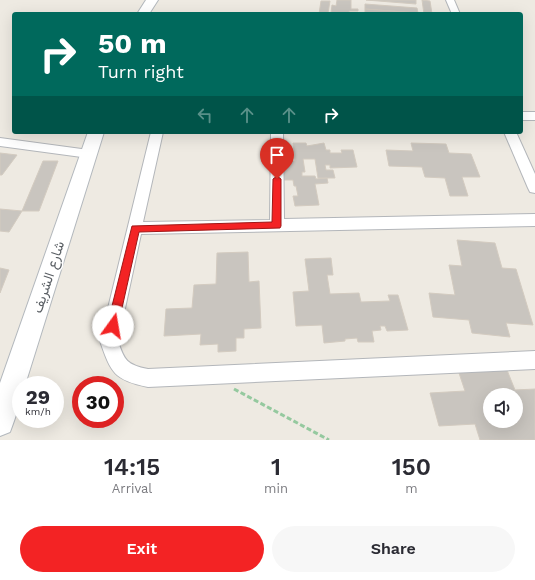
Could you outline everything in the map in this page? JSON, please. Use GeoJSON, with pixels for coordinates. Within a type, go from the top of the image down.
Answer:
{"type":"FeatureCollection","features":[{"type":"Feature","properties":{"kind":"main road"},"geometry":{"type":"LineString","coordinates":[[144,12],[152,0]]}},
{"type":"Feature","properties":{"kind":"main road","name":"شارع الشريف"},"geometry":{"type":"LineString","coordinates":[[0,422],[95,134]]}},
{"type":"Feature","properties":{"kind":"street"},"geometry":{"type":"LineString","coordinates":[[450,0],[455,12]]}},
{"type":"Feature","properties":{"kind":"street"},"geometry":{"type":"LineString","coordinates":[[523,116],[535,116]]}},
{"type":"Feature","properties":{"kind":"street"},"geometry":{"type":"LineString","coordinates":[[157,134],[110,340],[117,364],[131,376],[148,378],[535,360]]}},
{"type":"Feature","properties":{"kind":"street"},"geometry":{"type":"LineString","coordinates":[[277,134],[277,226]]}},
{"type":"Feature","properties":{"kind":"street"},"geometry":{"type":"LineString","coordinates":[[511,134],[535,188]]}},
{"type":"Feature","properties":{"kind":"street"},"geometry":{"type":"LineString","coordinates":[[0,142],[89,154]]}},
{"type":"Feature","properties":{"kind":"street"},"geometry":{"type":"LineString","coordinates":[[135,228],[535,220]]}},
{"type":"Feature","properties":{"kind":"path"},"geometry":{"type":"LineString","coordinates":[[208,375],[329,440]]}},
{"type":"Feature","properties":{"kind":"building"},"geometry":{"type":"Polygon","coordinates":[[[337,0],[351,0],[351,9],[358,9],[358,11],[331,12],[332,5],[336,6],[337,0]]]}},
{"type":"Feature","properties":{"kind":"building"},"geometry":{"type":"Polygon","coordinates":[[[366,0],[416,0],[416,4],[366,0]]]}},
{"type":"Feature","properties":{"kind":"building"},"geometry":{"type":"Polygon","coordinates":[[[422,0],[430,1],[432,12],[424,12],[422,0]]]}},
{"type":"Feature","properties":{"kind":"building"},"geometry":{"type":"Polygon","coordinates":[[[321,1],[330,1],[328,12],[319,12],[321,1]]]}},
{"type":"Feature","properties":{"kind":"building"},"geometry":{"type":"Polygon","coordinates":[[[365,4],[417,8],[418,12],[405,12],[365,9],[365,4]]]}},
{"type":"Feature","properties":{"kind":"building"},"geometry":{"type":"Polygon","coordinates":[[[365,9],[405,12],[365,12],[365,9]]]}},
{"type":"Feature","properties":{"kind":"building"},"geometry":{"type":"Polygon","coordinates":[[[293,143],[306,143],[307,146],[324,143],[326,150],[330,150],[330,153],[342,153],[341,150],[353,150],[357,167],[330,168],[330,165],[325,165],[326,170],[333,170],[335,178],[327,178],[328,183],[315,184],[319,205],[295,206],[293,196],[298,196],[296,186],[294,186],[293,180],[282,180],[280,161],[295,161],[293,143]],[[303,159],[305,172],[302,172],[302,176],[315,176],[316,179],[327,178],[318,178],[315,159],[303,159]]]}},
{"type":"Feature","properties":{"kind":"building"},"geometry":{"type":"Polygon","coordinates":[[[411,143],[446,144],[449,153],[471,154],[480,177],[462,177],[468,196],[450,196],[445,178],[425,177],[422,167],[389,166],[386,150],[413,151],[411,143]]]}},
{"type":"Feature","properties":{"kind":"building"},"geometry":{"type":"Polygon","coordinates":[[[0,153],[17,155],[2,175],[0,175],[0,153]]]}},
{"type":"Feature","properties":{"kind":"building"},"geometry":{"type":"Polygon","coordinates":[[[43,161],[58,161],[39,211],[22,211],[43,161]]]}},
{"type":"Feature","properties":{"kind":"building"},"geometry":{"type":"Polygon","coordinates":[[[0,209],[22,211],[9,232],[0,231],[0,209]]]}},
{"type":"Feature","properties":{"kind":"building"},"geometry":{"type":"Polygon","coordinates":[[[457,240],[495,243],[502,268],[516,269],[533,325],[506,323],[510,337],[472,333],[469,320],[433,317],[429,293],[455,295],[449,265],[462,266],[457,240]]]}},
{"type":"Feature","properties":{"kind":"building"},"geometry":{"type":"Polygon","coordinates":[[[248,252],[249,282],[259,281],[261,328],[244,329],[244,338],[236,338],[236,351],[218,352],[218,344],[200,345],[201,334],[164,336],[166,309],[192,308],[194,285],[216,284],[217,253],[248,252]]]}},
{"type":"Feature","properties":{"kind":"building"},"geometry":{"type":"Polygon","coordinates":[[[331,258],[333,275],[327,275],[330,294],[359,293],[361,302],[390,301],[388,295],[398,295],[408,330],[387,331],[385,326],[380,326],[381,330],[372,331],[374,342],[358,342],[357,338],[324,343],[322,325],[296,326],[293,292],[309,291],[305,259],[331,258]]]}},
{"type":"Feature","properties":{"kind":"building"},"geometry":{"type":"Polygon","coordinates":[[[0,268],[9,270],[0,293],[0,268]]]}},
{"type":"Feature","properties":{"kind":"building"},"geometry":{"type":"Polygon","coordinates":[[[507,370],[514,388],[483,388],[483,428],[523,428],[523,390],[535,389],[535,440],[480,440],[475,424],[439,426],[430,393],[465,391],[459,373],[507,370]]]}},
{"type":"Feature","properties":{"kind":"route"},"geometry":{"type":"LineString","coordinates":[[113,326],[135,228],[277,226],[277,179]]}}]}
